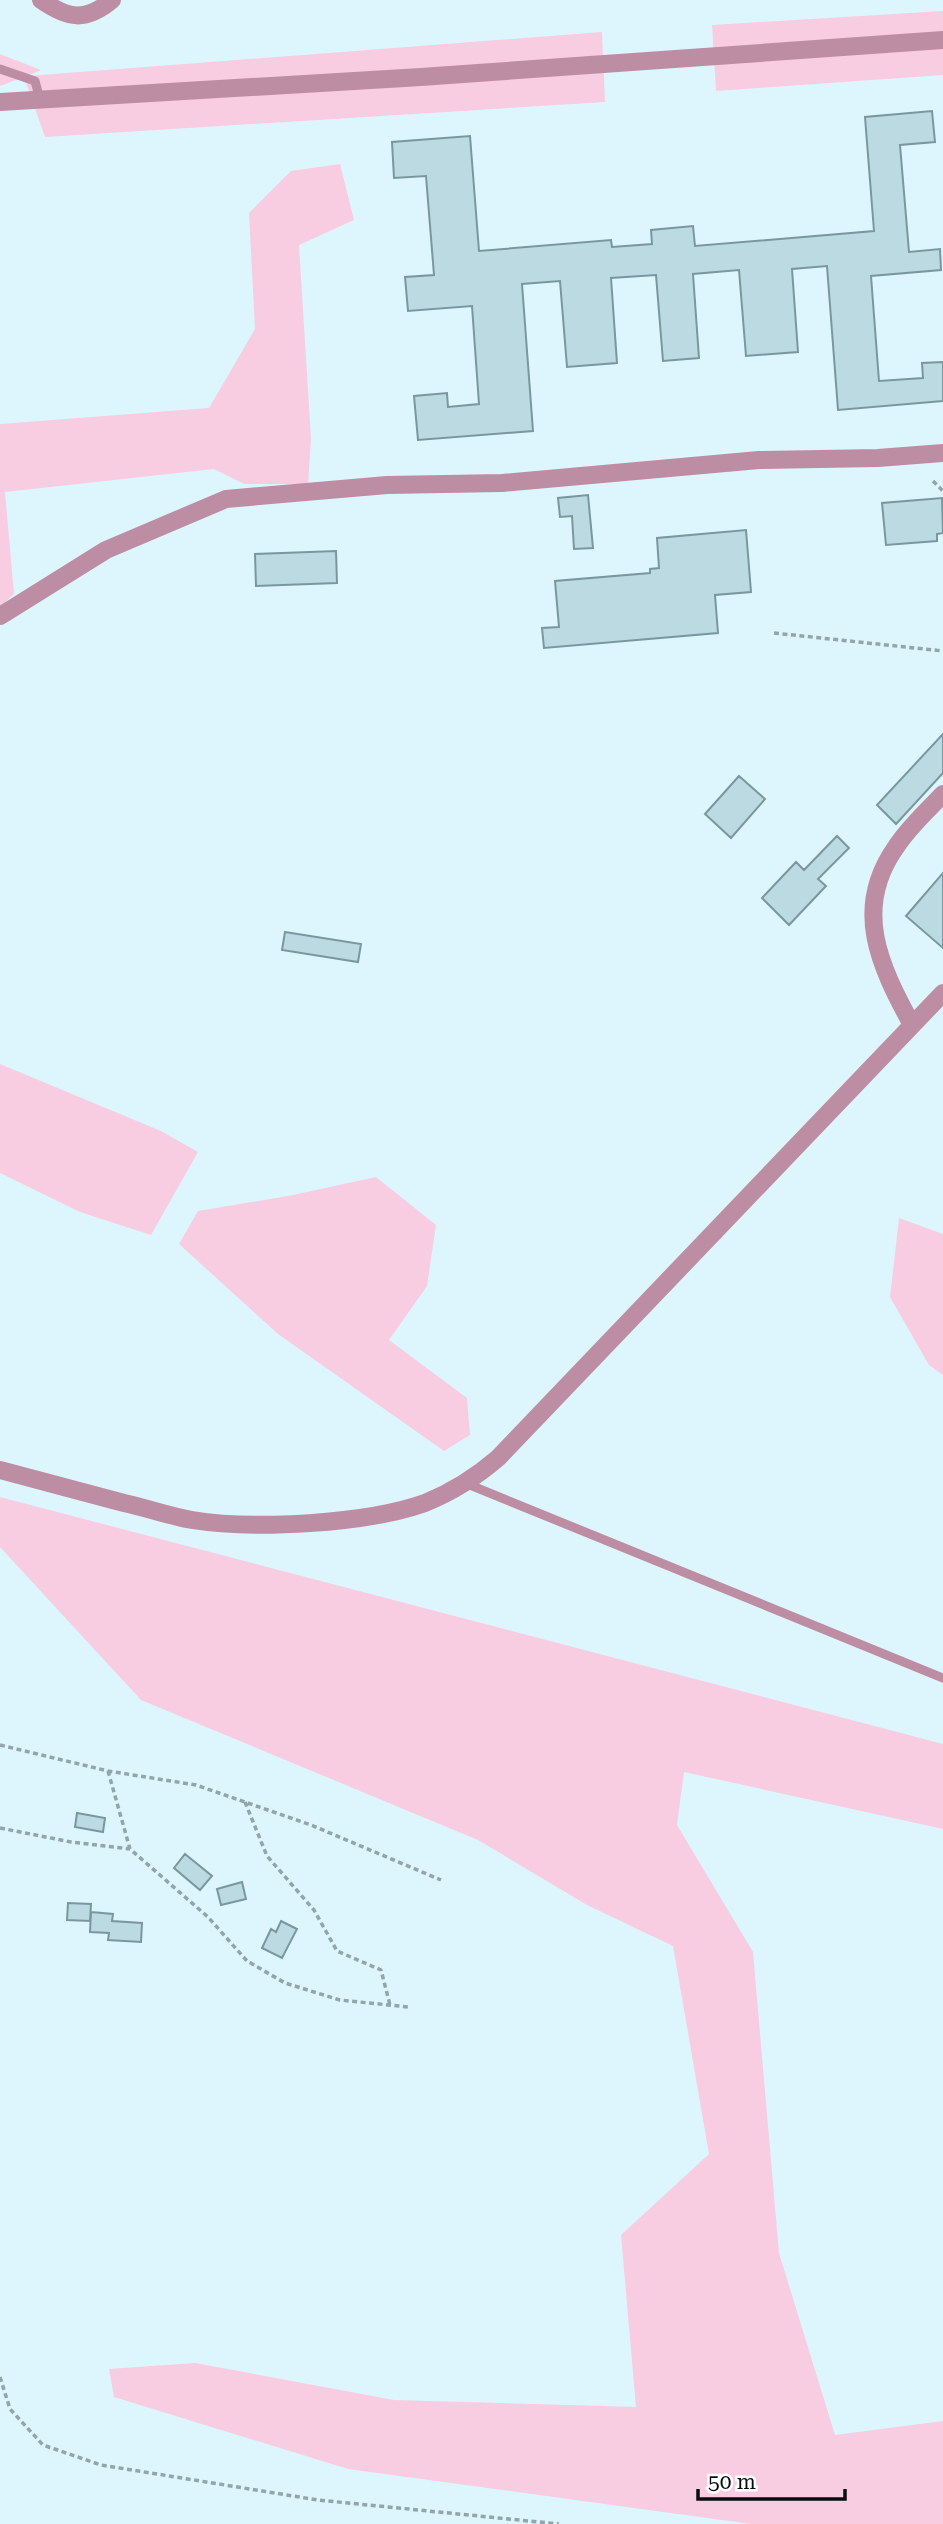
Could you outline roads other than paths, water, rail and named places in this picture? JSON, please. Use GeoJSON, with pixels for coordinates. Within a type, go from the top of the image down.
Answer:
{"type":"FeatureCollection","features":[{"type":"Feature","properties":{"kind":"street"},"geometry":{"type":"LineString","coordinates":[[41,0],[61,12],[76,16],[93,13],[112,0]]}},
{"type":"Feature","properties":{"kind":"street"},"geometry":{"type":"LineString","coordinates":[[0,102],[421,77],[943,40]]}},
{"type":"Feature","properties":{"kind":"street"},"geometry":{"type":"LineString","coordinates":[[0,616],[106,550],[226,499],[387,485],[502,484],[759,460],[878,458],[943,453]]}},
{"type":"Feature","properties":{"kind":"street"},"geometry":{"type":"LineString","coordinates":[[912,1025],[881,964],[873,932],[874,900],[883,870],[894,848],[943,794]]}},
{"type":"Feature","properties":{"kind":"street"},"geometry":{"type":"LineString","coordinates":[[0,1470],[177,1517],[240,1524],[340,1520],[389,1513],[424,1503],[465,1483],[498,1458],[943,993]]}},
{"type":"Feature","properties":{"kind":"lane"},"geometry":{"type":"LineString","coordinates":[[0,69],[35,81],[40,100]]}},
{"type":"Feature","properties":{"kind":"lane"},"geometry":{"type":"LineString","coordinates":[[465,1483],[943,1678]]}}]}
